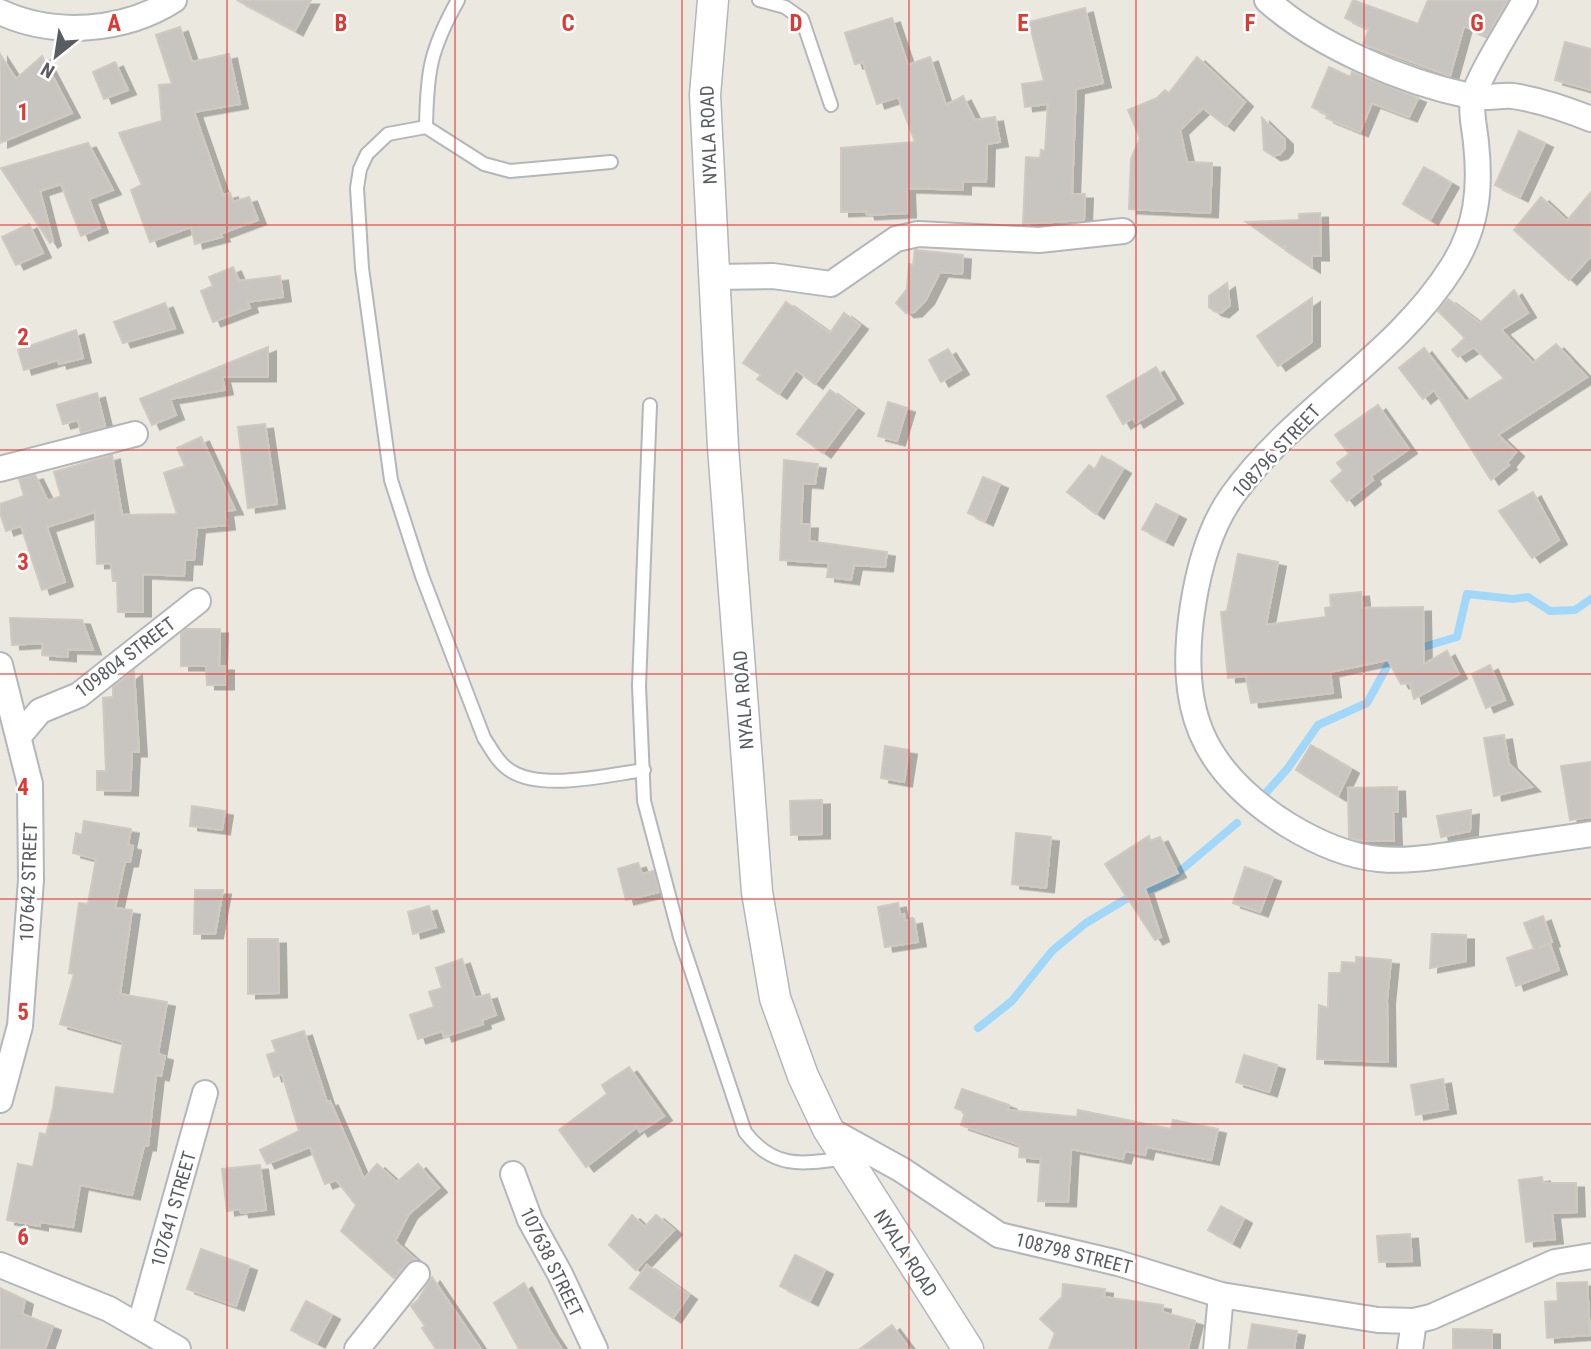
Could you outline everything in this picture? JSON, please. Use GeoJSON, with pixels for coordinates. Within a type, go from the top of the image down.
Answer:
{"type":"FeatureCollection","features":[{"type":"Feature","properties":{"kind":"street"},"geometry":{"type":"LineString","coordinates":[[0,12],[55,28],[78,28],[124,22],[157,11],[174,0]]}},
{"type":"Feature","properties":{"kind":"street","name":"NYALA ROAD"},"geometry":{"type":"LineString","coordinates":[[713,0],[705,95],[723,447],[757,892],[775,998],[803,1076],[828,1129],[968,1349]]}},
{"type":"Feature","properties":{"kind":"street"},"geometry":{"type":"LineString","coordinates":[[1267,0],[1356,58],[1416,81],[1473,97],[1512,96],[1538,101],[1591,119]]}},
{"type":"Feature","properties":{"kind":"street"},"geometry":{"type":"LineString","coordinates":[[1473,97],[1525,0]]}},
{"type":"Feature","properties":{"kind":"street","name":"108796 STREET"},"geometry":{"type":"LineString","coordinates":[[1473,97],[1478,197],[1468,236],[1454,265],[1424,308],[1314,409],[1234,494],[1219,516],[1196,586],[1190,624],[1186,667],[1191,706],[1206,744],[1232,782],[1260,807],[1334,850],[1377,859],[1411,860],[1591,834]]}},
{"type":"Feature","properties":{"kind":"street"},"geometry":{"type":"LineString","coordinates":[[715,277],[773,276],[831,284],[896,239],[918,234],[1039,240],[1123,231]]}},
{"type":"Feature","properties":{"kind":"street"},"geometry":{"type":"LineString","coordinates":[[0,469],[135,434]]}},
{"type":"Feature","properties":{"kind":"street","name":"109804 STREET"},"geometry":{"type":"LineString","coordinates":[[19,736],[40,710],[86,690],[198,601]]}},
{"type":"Feature","properties":{"kind":"street","name":"107642 STREET"},"geometry":{"type":"LineString","coordinates":[[0,665],[30,784],[31,880],[20,1026],[0,1100]]}},
{"type":"Feature","properties":{"kind":"street","name":"107641 STREET"},"geometry":{"type":"LineString","coordinates":[[140,1325],[205,1093]]}},
{"type":"Feature","properties":{"kind":"street","name":"108798 STREET"},"geometry":{"type":"LineString","coordinates":[[828,1129],[902,1170],[999,1235],[1118,1263],[1221,1295],[1315,1312],[1414,1321],[1431,1317],[1555,1262],[1591,1256]]}},
{"type":"Feature","properties":{"kind":"street","name":"107638 STREET"},"geometry":{"type":"LineString","coordinates":[[513,1174],[530,1220],[560,1274],[595,1349]]}},
{"type":"Feature","properties":{"kind":"street"},"geometry":{"type":"LineString","coordinates":[[0,1265],[140,1325],[178,1349]]}},
{"type":"Feature","properties":{"kind":"street"},"geometry":{"type":"LineString","coordinates":[[357,1349],[417,1274]]}},
{"type":"Feature","properties":{"kind":"street"},"geometry":{"type":"LineString","coordinates":[[1216,1349],[1221,1295]]}},
{"type":"Feature","properties":{"kind":"street"},"geometry":{"type":"LineString","coordinates":[[1410,1349],[1414,1321]]}},
{"type":"Feature","properties":{"kind":"lane"},"geometry":{"type":"LineString","coordinates":[[426,127],[428,66],[458,0]]}},
{"type":"Feature","properties":{"kind":"lane"},"geometry":{"type":"LineString","coordinates":[[759,0],[785,7],[802,19],[831,106]]}},
{"type":"Feature","properties":{"kind":"lane"},"geometry":{"type":"LineString","coordinates":[[611,162],[510,171],[495,169],[426,127],[388,134],[376,144],[359,169],[357,188],[362,268],[391,480],[422,576],[484,738],[498,761],[530,779],[581,779],[644,769]]}},
{"type":"Feature","properties":{"kind":"lane"},"geometry":{"type":"LineString","coordinates":[[650,405],[639,686],[644,801],[669,899],[744,1132],[756,1146],[786,1161],[803,1164],[846,1158]]}},
{"type":"Feature","properties":{"kind":"building"},"geometry":{"type":"Polygon","coordinates":[[[237,0],[311,0],[295,31],[237,0]]]}},
{"type":"Feature","properties":{"kind":"building"},"geometry":{"type":"Polygon","coordinates":[[[1353,0],[1418,24],[1428,0],[1508,0],[1487,36],[1464,26],[1450,76],[1363,44],[1369,29],[1345,18],[1353,0]]]}},
{"type":"Feature","properties":{"kind":"building"},"geometry":{"type":"Polygon","coordinates":[[[1085,8],[1103,83],[1076,89],[1072,194],[1085,194],[1084,220],[1023,224],[1026,157],[1040,158],[1041,150],[1045,151],[1048,104],[1025,107],[1022,84],[1044,81],[1029,22],[1085,8]]]}},
{"type":"Feature","properties":{"kind":"building"},"geometry":{"type":"Polygon","coordinates":[[[892,18],[908,65],[930,57],[946,105],[963,96],[975,120],[995,117],[1000,142],[987,144],[986,182],[963,181],[963,190],[907,188],[908,213],[867,215],[866,211],[841,212],[841,148],[915,142],[898,97],[877,104],[863,62],[855,64],[845,33],[892,18]]]}},
{"type":"Feature","properties":{"kind":"building"},"geometry":{"type":"Polygon","coordinates":[[[180,27],[192,62],[229,54],[240,104],[194,112],[223,195],[230,193],[233,202],[249,197],[258,220],[220,234],[222,237],[195,244],[191,227],[150,242],[131,190],[142,185],[119,133],[162,121],[159,85],[172,84],[156,35],[180,27]]]}},
{"type":"Feature","properties":{"kind":"building"},"geometry":{"type":"Polygon","coordinates":[[[1565,42],[1591,49],[1591,90],[1555,80],[1565,42]]]}},
{"type":"Feature","properties":{"kind":"building"},"geometry":{"type":"Polygon","coordinates":[[[0,54],[16,79],[42,56],[72,113],[0,143],[0,54]]]}},
{"type":"Feature","properties":{"kind":"building"},"geometry":{"type":"Polygon","coordinates":[[[1197,57],[1245,102],[1226,126],[1203,108],[1180,130],[1187,162],[1212,163],[1210,213],[1129,209],[1131,159],[1140,138],[1128,110],[1157,98],[1165,90],[1169,93],[1197,57]]]}},
{"type":"Feature","properties":{"kind":"building"},"geometry":{"type":"Polygon","coordinates":[[[115,62],[128,90],[104,99],[93,72],[115,62]]]}},
{"type":"Feature","properties":{"kind":"building"},"geometry":{"type":"Polygon","coordinates":[[[1329,67],[1350,77],[1352,72],[1418,98],[1409,117],[1372,103],[1360,132],[1326,118],[1328,115],[1312,107],[1329,67]]]}},
{"type":"Feature","properties":{"kind":"building"},"geometry":{"type":"Polygon","coordinates":[[[1262,118],[1285,140],[1285,148],[1280,154],[1273,156],[1264,150],[1262,118]]]}},
{"type":"Feature","properties":{"kind":"building"},"geometry":{"type":"Polygon","coordinates":[[[1519,131],[1545,143],[1520,197],[1495,185],[1519,131]]]}},
{"type":"Feature","properties":{"kind":"building"},"geometry":{"type":"Polygon","coordinates":[[[88,143],[113,190],[89,199],[100,228],[81,236],[61,184],[40,191],[53,241],[50,243],[1,168],[88,143]]]}},
{"type":"Feature","properties":{"kind":"building"},"geometry":{"type":"Polygon","coordinates":[[[1424,167],[1451,183],[1430,220],[1403,204],[1424,167]]]}},
{"type":"Feature","properties":{"kind":"building"},"geometry":{"type":"Polygon","coordinates":[[[1591,192],[1591,256],[1569,280],[1514,230],[1541,197],[1567,221],[1591,192]]]}},
{"type":"Feature","properties":{"kind":"building"},"geometry":{"type":"Polygon","coordinates":[[[1320,213],[1321,256],[1312,256],[1312,268],[1285,250],[1285,246],[1283,248],[1246,222],[1299,220],[1299,214],[1320,213]]]}},
{"type":"Feature","properties":{"kind":"building"},"geometry":{"type":"Polygon","coordinates":[[[29,224],[43,253],[16,265],[2,237],[29,224]]]}},
{"type":"Feature","properties":{"kind":"building"},"geometry":{"type":"Polygon","coordinates":[[[915,250],[963,255],[962,274],[940,272],[926,300],[914,312],[906,313],[896,303],[907,289],[909,264],[913,265],[915,250]]]}},
{"type":"Feature","properties":{"kind":"building"},"geometry":{"type":"Polygon","coordinates":[[[233,267],[239,281],[280,276],[283,297],[248,302],[250,308],[213,322],[201,291],[213,286],[209,277],[233,267]]]}},
{"type":"Feature","properties":{"kind":"building"},"geometry":{"type":"Polygon","coordinates":[[[1227,283],[1230,305],[1221,313],[1214,311],[1209,307],[1209,296],[1227,283]]]}},
{"type":"Feature","properties":{"kind":"building"},"geometry":{"type":"Polygon","coordinates":[[[1514,290],[1528,313],[1501,330],[1533,363],[1556,344],[1587,377],[1498,435],[1516,452],[1507,463],[1509,465],[1491,480],[1434,390],[1423,399],[1399,368],[1424,348],[1466,402],[1504,378],[1474,347],[1458,357],[1452,350],[1465,338],[1438,311],[1448,299],[1480,323],[1514,290]]]}},
{"type":"Feature","properties":{"kind":"building"},"geometry":{"type":"Polygon","coordinates":[[[1312,298],[1312,342],[1278,366],[1257,336],[1312,298]]]}},
{"type":"Feature","properties":{"kind":"building"},"geometry":{"type":"Polygon","coordinates":[[[786,302],[830,333],[844,313],[860,325],[815,384],[796,370],[779,394],[757,379],[761,375],[743,363],[786,302]]]}},
{"type":"Feature","properties":{"kind":"building"},"geometry":{"type":"Polygon","coordinates":[[[165,303],[175,328],[123,343],[114,322],[165,303]]]}},
{"type":"Feature","properties":{"kind":"building"},"geometry":{"type":"Polygon","coordinates":[[[76,330],[83,358],[59,364],[58,360],[24,370],[18,350],[76,330]]]}},
{"type":"Feature","properties":{"kind":"building"},"geometry":{"type":"Polygon","coordinates":[[[268,347],[268,377],[222,377],[225,390],[170,399],[176,415],[152,425],[140,399],[268,347]]]}},
{"type":"Feature","properties":{"kind":"building"},"geometry":{"type":"Polygon","coordinates":[[[948,349],[961,370],[941,382],[929,360],[948,349]]]}},
{"type":"Feature","properties":{"kind":"building"},"geometry":{"type":"Polygon","coordinates":[[[1156,367],[1175,399],[1136,423],[1133,418],[1123,424],[1107,396],[1156,367]]]}},
{"type":"Feature","properties":{"kind":"building"},"geometry":{"type":"Polygon","coordinates":[[[830,390],[856,409],[823,453],[797,434],[830,390]]]}},
{"type":"Feature","properties":{"kind":"building"},"geometry":{"type":"Polygon","coordinates":[[[97,393],[105,426],[81,433],[78,420],[63,424],[57,405],[97,393]]]}},
{"type":"Feature","properties":{"kind":"building"},"geometry":{"type":"Polygon","coordinates":[[[888,402],[907,408],[897,441],[878,436],[888,402]]]}},
{"type":"Feature","properties":{"kind":"building"},"geometry":{"type":"Polygon","coordinates":[[[1378,405],[1409,449],[1371,476],[1373,480],[1347,501],[1331,481],[1343,471],[1337,463],[1349,454],[1335,435],[1378,405]]]}},
{"type":"Feature","properties":{"kind":"building"},"geometry":{"type":"Polygon","coordinates":[[[265,424],[277,504],[248,508],[238,427],[265,424]]]}},
{"type":"Feature","properties":{"kind":"building"},"geometry":{"type":"Polygon","coordinates":[[[201,437],[235,510],[225,511],[227,525],[197,528],[194,560],[185,560],[184,576],[143,574],[143,612],[118,612],[117,581],[113,581],[111,563],[97,564],[95,512],[47,527],[65,582],[42,590],[21,526],[6,531],[0,513],[0,504],[24,496],[19,479],[35,475],[48,501],[61,496],[54,472],[112,455],[122,515],[177,514],[164,473],[185,466],[177,448],[201,437]]]}},
{"type":"Feature","properties":{"kind":"building"},"geometry":{"type":"Polygon","coordinates":[[[1102,456],[1123,469],[1096,514],[1067,492],[1089,465],[1095,469],[1102,456]]]}},
{"type":"Feature","properties":{"kind":"building"},"geometry":{"type":"Polygon","coordinates":[[[784,460],[818,464],[815,484],[803,483],[801,524],[810,524],[809,541],[887,552],[885,567],[854,565],[851,580],[827,577],[829,563],[780,560],[784,460]]]}},
{"type":"Feature","properties":{"kind":"building"},"geometry":{"type":"Polygon","coordinates":[[[983,477],[1000,484],[985,521],[968,513],[983,477]]]}},
{"type":"Feature","properties":{"kind":"building"},"geometry":{"type":"Polygon","coordinates":[[[1533,492],[1559,540],[1532,558],[1499,511],[1533,492]]]}},
{"type":"Feature","properties":{"kind":"building"},"geometry":{"type":"Polygon","coordinates":[[[1156,504],[1178,515],[1165,541],[1142,529],[1156,504]]]}},
{"type":"Feature","properties":{"kind":"building"},"geometry":{"type":"Polygon","coordinates":[[[1238,554],[1278,562],[1266,625],[1326,617],[1325,608],[1331,607],[1330,595],[1361,592],[1363,608],[1423,607],[1424,664],[1447,651],[1459,674],[1414,699],[1410,683],[1401,684],[1388,660],[1330,672],[1333,693],[1251,703],[1246,676],[1228,678],[1221,612],[1227,611],[1238,554]]]}},
{"type":"Feature","properties":{"kind":"building"},"geometry":{"type":"Polygon","coordinates":[[[10,618],[82,620],[93,650],[68,649],[68,657],[42,655],[43,643],[12,645],[10,618]]]}},
{"type":"Feature","properties":{"kind":"building"},"geometry":{"type":"Polygon","coordinates":[[[186,629],[220,629],[219,666],[226,666],[226,685],[207,685],[206,666],[181,666],[181,634],[186,629]]]}},
{"type":"Feature","properties":{"kind":"building"},"geometry":{"type":"Polygon","coordinates":[[[1490,665],[1505,700],[1486,708],[1472,674],[1490,665]]]}},
{"type":"Feature","properties":{"kind":"building"},"geometry":{"type":"Polygon","coordinates":[[[134,671],[139,752],[132,752],[130,791],[97,790],[97,771],[106,771],[103,698],[113,697],[113,687],[134,671]]]}},
{"type":"Feature","properties":{"kind":"building"},"geometry":{"type":"Polygon","coordinates":[[[1504,735],[1509,764],[1532,787],[1494,796],[1484,738],[1504,735]]]}},
{"type":"Feature","properties":{"kind":"building"},"geometry":{"type":"Polygon","coordinates":[[[1311,745],[1351,769],[1338,796],[1296,770],[1311,745]]]}},
{"type":"Feature","properties":{"kind":"building"},"geometry":{"type":"Polygon","coordinates":[[[885,746],[909,750],[904,782],[881,778],[885,746]]]}},
{"type":"Feature","properties":{"kind":"building"},"geometry":{"type":"Polygon","coordinates":[[[1591,762],[1591,817],[1570,820],[1561,766],[1591,762]]]}},
{"type":"Feature","properties":{"kind":"building"},"geometry":{"type":"Polygon","coordinates":[[[1397,787],[1398,812],[1393,812],[1394,841],[1349,838],[1348,788],[1397,787]]]}},
{"type":"Feature","properties":{"kind":"building"},"geometry":{"type":"Polygon","coordinates":[[[822,800],[822,834],[791,835],[790,801],[822,800]]]}},
{"type":"Feature","properties":{"kind":"building"},"geometry":{"type":"Polygon","coordinates":[[[192,806],[225,811],[222,830],[190,826],[192,806]]]}},
{"type":"Feature","properties":{"kind":"building"},"geometry":{"type":"Polygon","coordinates":[[[1471,810],[1470,831],[1441,837],[1437,816],[1471,810]]]}},
{"type":"Feature","properties":{"kind":"building"},"geometry":{"type":"Polygon","coordinates":[[[84,821],[131,829],[128,845],[133,846],[130,862],[125,862],[115,908],[132,910],[120,994],[167,1002],[158,1054],[165,1056],[161,1076],[156,1075],[148,1146],[144,1146],[132,1195],[80,1185],[73,1227],[40,1222],[40,1226],[7,1220],[18,1164],[33,1167],[40,1133],[46,1135],[56,1087],[114,1094],[123,1042],[60,1024],[74,974],[69,973],[79,903],[88,904],[96,859],[73,853],[76,833],[82,835],[84,821]]]}},
{"type":"Feature","properties":{"kind":"building"},"geometry":{"type":"Polygon","coordinates":[[[1016,833],[1051,837],[1046,888],[1012,884],[1016,833]]]}},
{"type":"Feature","properties":{"kind":"building"},"geometry":{"type":"Polygon","coordinates":[[[1149,836],[1150,841],[1160,837],[1178,873],[1145,888],[1161,937],[1155,940],[1105,864],[1149,836]]]}},
{"type":"Feature","properties":{"kind":"building"},"geometry":{"type":"Polygon","coordinates":[[[638,863],[642,874],[654,871],[659,892],[626,900],[618,869],[638,863]]]}},
{"type":"Feature","properties":{"kind":"building"},"geometry":{"type":"Polygon","coordinates":[[[1245,867],[1273,877],[1260,912],[1233,903],[1245,867]]]}},
{"type":"Feature","properties":{"kind":"building"},"geometry":{"type":"Polygon","coordinates":[[[195,890],[223,890],[215,934],[194,934],[195,890]]]}},
{"type":"Feature","properties":{"kind":"building"},"geometry":{"type":"Polygon","coordinates":[[[898,903],[900,915],[904,914],[905,921],[914,919],[918,942],[885,947],[878,907],[898,903]]]}},
{"type":"Feature","properties":{"kind":"building"},"geometry":{"type":"Polygon","coordinates":[[[429,906],[436,927],[413,934],[408,912],[429,906]]]}},
{"type":"Feature","properties":{"kind":"building"},"geometry":{"type":"Polygon","coordinates":[[[1543,916],[1552,942],[1538,948],[1550,944],[1559,970],[1516,986],[1507,958],[1534,949],[1524,923],[1543,916]]]}},
{"type":"Feature","properties":{"kind":"building"},"geometry":{"type":"Polygon","coordinates":[[[1432,934],[1466,935],[1466,961],[1430,968],[1432,934]]]}},
{"type":"Feature","properties":{"kind":"building"},"geometry":{"type":"Polygon","coordinates":[[[248,939],[278,939],[279,993],[248,994],[248,939]]]}},
{"type":"Feature","properties":{"kind":"building"},"geometry":{"type":"Polygon","coordinates":[[[1356,957],[1391,960],[1387,1000],[1388,1062],[1317,1059],[1319,1005],[1328,1008],[1329,973],[1341,973],[1342,962],[1356,963],[1356,957]]]}},
{"type":"Feature","properties":{"kind":"building"},"geometry":{"type":"Polygon","coordinates":[[[462,959],[475,998],[489,994],[496,1015],[482,1020],[483,1024],[444,1037],[442,1031],[418,1039],[410,1015],[434,1007],[429,992],[442,988],[436,968],[462,959]]]}},
{"type":"Feature","properties":{"kind":"building"},"geometry":{"type":"Polygon","coordinates":[[[304,1031],[327,1102],[330,1101],[364,1179],[377,1164],[397,1182],[418,1164],[439,1188],[409,1214],[395,1241],[416,1260],[406,1264],[394,1278],[341,1231],[356,1205],[336,1180],[325,1184],[310,1147],[267,1164],[260,1150],[299,1131],[282,1074],[274,1077],[267,1055],[276,1052],[272,1041],[304,1031]]]}},
{"type":"Feature","properties":{"kind":"building"},"geometry":{"type":"Polygon","coordinates":[[[1244,1055],[1277,1065],[1269,1092],[1236,1082],[1244,1055]]]}},
{"type":"Feature","properties":{"kind":"building"},"geometry":{"type":"Polygon","coordinates":[[[629,1067],[664,1116],[640,1132],[637,1127],[586,1167],[559,1130],[607,1094],[602,1085],[629,1067]]]}},
{"type":"Feature","properties":{"kind":"building"},"geometry":{"type":"Polygon","coordinates":[[[1443,1079],[1448,1109],[1416,1115],[1411,1085],[1443,1079]]]}},
{"type":"Feature","properties":{"kind":"building"},"geometry":{"type":"Polygon","coordinates":[[[962,1089],[1009,1105],[1008,1110],[1077,1117],[1078,1110],[1171,1129],[1173,1120],[1218,1129],[1211,1160],[1147,1147],[1145,1155],[1125,1151],[1123,1159],[1071,1149],[1068,1202],[1038,1201],[1041,1159],[1019,1157],[1020,1145],[961,1125],[965,1112],[955,1108],[962,1089]]]}},
{"type":"Feature","properties":{"kind":"building"},"geometry":{"type":"Polygon","coordinates":[[[260,1165],[266,1210],[241,1213],[240,1209],[227,1211],[222,1169],[260,1165]]]}},
{"type":"Feature","properties":{"kind":"building"},"geometry":{"type":"Polygon","coordinates":[[[1542,1177],[1543,1183],[1576,1183],[1577,1212],[1552,1213],[1555,1239],[1526,1242],[1519,1180],[1542,1177]]]}},
{"type":"Feature","properties":{"kind":"building"},"geometry":{"type":"Polygon","coordinates":[[[1221,1206],[1244,1219],[1232,1243],[1208,1230],[1221,1206]]]}},
{"type":"Feature","properties":{"kind":"building"},"geometry":{"type":"Polygon","coordinates":[[[632,1215],[645,1227],[656,1215],[674,1230],[636,1270],[609,1245],[632,1215]]]}},
{"type":"Feature","properties":{"kind":"building"},"geometry":{"type":"Polygon","coordinates":[[[1410,1234],[1412,1261],[1379,1262],[1377,1236],[1410,1234]]]}},
{"type":"Feature","properties":{"kind":"building"},"geometry":{"type":"Polygon","coordinates":[[[201,1249],[249,1266],[236,1306],[187,1289],[201,1249]]]}},
{"type":"Feature","properties":{"kind":"building"},"geometry":{"type":"Polygon","coordinates":[[[795,1255],[825,1270],[810,1301],[780,1286],[795,1255]]]}},
{"type":"Feature","properties":{"kind":"building"},"geometry":{"type":"Polygon","coordinates":[[[647,1265],[689,1295],[673,1318],[630,1288],[647,1265]]]}},
{"type":"Feature","properties":{"kind":"building"},"geometry":{"type":"Polygon","coordinates":[[[432,1277],[481,1349],[436,1349],[411,1306],[418,1300],[432,1277]]]}},
{"type":"Feature","properties":{"kind":"building"},"geometry":{"type":"Polygon","coordinates":[[[1587,1282],[1590,1335],[1547,1338],[1545,1302],[1558,1301],[1557,1283],[1587,1282]]]}},
{"type":"Feature","properties":{"kind":"building"},"geometry":{"type":"Polygon","coordinates":[[[524,1283],[562,1349],[519,1349],[494,1303],[524,1283]]]}},
{"type":"Feature","properties":{"kind":"building"},"geometry":{"type":"Polygon","coordinates":[[[1063,1284],[1105,1289],[1104,1297],[1163,1305],[1162,1312],[1195,1321],[1188,1349],[1049,1349],[1055,1333],[1040,1319],[1062,1297],[1063,1284]]]}},
{"type":"Feature","properties":{"kind":"building"},"geometry":{"type":"Polygon","coordinates":[[[0,1288],[25,1300],[22,1314],[53,1326],[45,1349],[0,1349],[0,1288]]]}},
{"type":"Feature","properties":{"kind":"building"},"geometry":{"type":"Polygon","coordinates":[[[306,1301],[332,1315],[317,1343],[291,1330],[306,1301]]]}},
{"type":"Feature","properties":{"kind":"building"},"geometry":{"type":"Polygon","coordinates":[[[1252,1324],[1297,1331],[1294,1349],[1248,1349],[1252,1324]]]}},
{"type":"Feature","properties":{"kind":"building"},"geometry":{"type":"Polygon","coordinates":[[[892,1325],[910,1349],[860,1349],[892,1325]]]}},
{"type":"Feature","properties":{"kind":"building"},"geometry":{"type":"Polygon","coordinates":[[[1453,1329],[1492,1330],[1492,1349],[1453,1349],[1453,1329]]]}},
{"type":"Feature","properties":{"kind":"waterway"},"geometry":{"type":"LineString","coordinates":[[1413,650],[1457,637],[1467,594],[1513,599],[1528,597],[1550,611],[1575,610],[1591,599]]}},
{"type":"Feature","properties":{"kind":"waterway"},"geometry":{"type":"LineString","coordinates":[[1265,794],[1288,768],[1318,725],[1367,703],[1394,654]]}},
{"type":"Feature","properties":{"kind":"waterway"},"geometry":{"type":"LineString","coordinates":[[978,1028],[1012,1001],[1052,951],[1086,923],[1126,899],[1167,882],[1237,823]]}}]}
